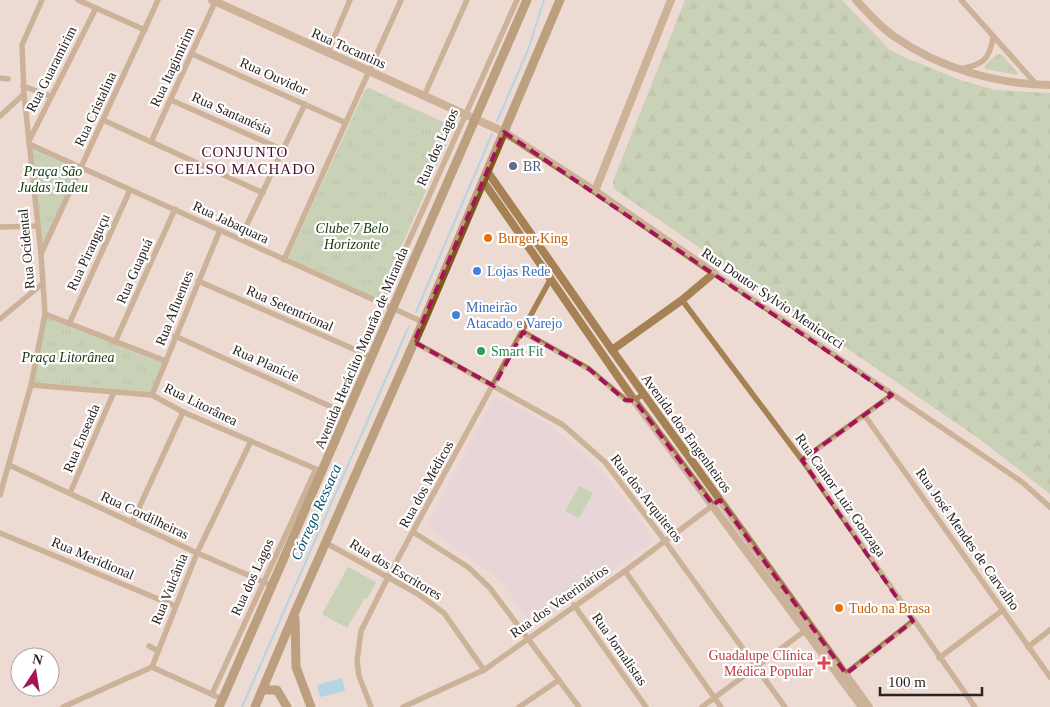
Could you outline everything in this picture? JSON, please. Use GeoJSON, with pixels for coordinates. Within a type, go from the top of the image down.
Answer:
{"type":"FeatureCollection","features":[{"type":"Feature","properties":{"kind":"main road","name":"Avenida Heráclito Mourão de Miranda"},"geometry":{"type":"LineString","coordinates":[[220,703],[268,583],[347,414],[479,120],[527,0]]}},
{"type":"Feature","properties":{"kind":"main road"},"geometry":{"type":"LineString","coordinates":[[255,707],[423,322],[483,181],[502,131],[560,0]]}},
{"type":"Feature","properties":{"kind":"main road"},"geometry":{"type":"LineString","coordinates":[[295,612],[296,667],[310,707]]}},
{"type":"Feature","properties":{"kind":"main road"},"geometry":{"type":"LineString","coordinates":[[262,690],[278,690],[287,707]]}},
{"type":"Feature","properties":{"kind":"street","name":"Rua Ocidental"},"geometry":{"type":"LineString","coordinates":[[0,495],[18,424],[31,385],[45,314],[41,254],[23,86],[22,46],[42,0]]}},
{"type":"Feature","properties":{"kind":"street"},"geometry":{"type":"LineString","coordinates":[[78,0],[145,30]]}},
{"type":"Feature","properties":{"kind":"street","name":"Rua Cristalina"},"geometry":{"type":"LineString","coordinates":[[41,254],[158,0]]}},
{"type":"Feature","properties":{"kind":"street"},"geometry":{"type":"LineString","coordinates":[[328,52],[350,0]]}},
{"type":"Feature","properties":{"kind":"street"},"geometry":{"type":"LineString","coordinates":[[284,260],[402,0]]}},
{"type":"Feature","properties":{"kind":"street"},"geometry":{"type":"LineString","coordinates":[[424,96],[467,0]]}},
{"type":"Feature","properties":{"kind":"street","name":"Rua dos Lagos"},"geometry":{"type":"LineString","coordinates":[[382,305],[517,0]]}},
{"type":"Feature","properties":{"kind":"street"},"geometry":{"type":"LineString","coordinates":[[595,190],[671,0]]}},
{"type":"Feature","properties":{"kind":"street"},"geometry":{"type":"LineString","coordinates":[[856,0],[894,36],[914,50],[960,69],[999,80],[1050,85]]}},
{"type":"Feature","properties":{"kind":"street"},"geometry":{"type":"LineString","coordinates":[[960,0],[1037,84]]}},
{"type":"Feature","properties":{"kind":"street","name":"Rua Tocantins"},"geometry":{"type":"LineString","coordinates":[[214,1],[479,120]]}},
{"type":"Feature","properties":{"kind":"street","name":"Rua Itagimirim"},"geometry":{"type":"LineString","coordinates":[[151,142],[192,54],[214,1]]}},
{"type":"Feature","properties":{"kind":"street","name":"Rua Guaramirim"},"geometry":{"type":"LineString","coordinates":[[29,142],[50,96],[96,8]]}},
{"type":"Feature","properties":{"kind":"street"},"geometry":{"type":"LineString","coordinates":[[960,69],[976,66],[985,59],[991,50],[993,37]]}},
{"type":"Feature","properties":{"kind":"street","name":"Rua Ouvidor"},"geometry":{"type":"LineString","coordinates":[[192,54],[346,123]]}},
{"type":"Feature","properties":{"kind":"street"},"geometry":{"type":"LineString","coordinates":[[0,78],[8,79]]}},
{"type":"Feature","properties":{"kind":"street"},"geometry":{"type":"LineString","coordinates":[[23,86],[50,96]]}},
{"type":"Feature","properties":{"kind":"street"},"geometry":{"type":"LineString","coordinates":[[0,116],[24,94]]}},
{"type":"Feature","properties":{"kind":"street","name":"Rua Santanésia"},"geometry":{"type":"LineString","coordinates":[[171,100],[283,150]]}},
{"type":"Feature","properties":{"kind":"street"},"geometry":{"type":"LineString","coordinates":[[240,239],[305,104]]}},
{"type":"Feature","properties":{"kind":"street"},"geometry":{"type":"LineString","coordinates":[[103,120],[263,193]]}},
{"type":"Feature","properties":{"kind":"street","name":"Rua Doutor Sylvio Menicucci"},"geometry":{"type":"LineString","coordinates":[[479,120],[502,131],[595,190],[892,395],[1022,482],[1050,508]]}},
{"type":"Feature","properties":{"kind":"street","name":"Rua Jabaquara"},"geometry":{"type":"LineString","coordinates":[[29,142],[130,190],[423,322]]}},
{"type":"Feature","properties":{"kind":"street","name":"Avenida dos Engenheiros"},"geometry":{"type":"LineString","coordinates":[[487,171],[644,394],[716,502],[806,630],[869,707]]}},
{"type":"Feature","properties":{"kind":"street","name":"Avenida dos Engenheiros"},"geometry":{"type":"LineString","coordinates":[[483,181],[634,400],[716,502],[843,676],[862,707]]}},
{"type":"Feature","properties":{"kind":"street","name":"Rua Piranguçu"},"geometry":{"type":"LineString","coordinates":[[69,324],[130,190]]}},
{"type":"Feature","properties":{"kind":"street","name":"Rua Guapuá"},"geometry":{"type":"LineString","coordinates":[[115,342],[175,210]]}},
{"type":"Feature","properties":{"kind":"street"},"geometry":{"type":"LineString","coordinates":[[0,227],[37,226]]}},
{"type":"Feature","properties":{"kind":"street","name":"Rua Afluentes"},"geometry":{"type":"LineString","coordinates":[[152,395],[220,230]]}},
{"type":"Feature","properties":{"kind":"street"},"geometry":{"type":"LineString","coordinates":[[612,350],[682,300],[714,273]]}},
{"type":"Feature","properties":{"kind":"street"},"geometry":{"type":"LineString","coordinates":[[550,280],[559,280],[579,302]]}},
{"type":"Feature","properties":{"kind":"street","name":"Rua dos Médicos"},"geometry":{"type":"LineString","coordinates":[[371,707],[359,676],[357,661],[361,631],[388,577],[494,386],[550,280]]}},
{"type":"Feature","properties":{"kind":"street","name":"Rua Setentrional"},"geometry":{"type":"LineString","coordinates":[[198,281],[372,357]]}},
{"type":"Feature","properties":{"kind":"street"},"geometry":{"type":"LineString","coordinates":[[0,319],[42,284]]}},
{"type":"Feature","properties":{"kind":"street","name":"Rua Cantor Luiz Gonzaga"},"geometry":{"type":"LineString","coordinates":[[682,300],[802,460],[975,707]]}},
{"type":"Feature","properties":{"kind":"street"},"geometry":{"type":"LineString","coordinates":[[45,314],[166,360]]}},
{"type":"Feature","properties":{"kind":"street"},"geometry":{"type":"LineString","coordinates":[[522,332],[589,369],[610,385],[625,400],[634,400],[644,394]]}},
{"type":"Feature","properties":{"kind":"street","name":"Rua Planície"},"geometry":{"type":"LineString","coordinates":[[175,336],[347,414]]}},
{"type":"Feature","properties":{"kind":"street","name":"Rua dos Arquitetos"},"geometry":{"type":"LineString","coordinates":[[414,342],[563,426],[605,462],[665,540],[785,707]]}},
{"type":"Feature","properties":{"kind":"street","name":"Rua Litorânea"},"geometry":{"type":"LineString","coordinates":[[31,385],[152,395],[183,412],[319,471]]}},
{"type":"Feature","properties":{"kind":"street","name":"Rua Enseada"},"geometry":{"type":"LineString","coordinates":[[70,493],[114,392]]}},
{"type":"Feature","properties":{"kind":"street"},"geometry":{"type":"LineString","coordinates":[[802,460],[892,395]]}},
{"type":"Feature","properties":{"kind":"street"},"geometry":{"type":"LineString","coordinates":[[132,523],[183,412]]}},
{"type":"Feature","properties":{"kind":"street","name":"Rua José Mendes de Carvalho"},"geometry":{"type":"LineString","coordinates":[[865,416],[1050,677]]}},
{"type":"Feature","properties":{"kind":"street","name":"Rua Vulcânia"},"geometry":{"type":"LineString","coordinates":[[152,666],[198,553],[251,441]]}},
{"type":"Feature","properties":{"kind":"street","name":"Rua Cordilheiras"},"geometry":{"type":"LineString","coordinates":[[9,465],[132,523],[268,583]]}},
{"type":"Feature","properties":{"kind":"street","name":"Rua dos Veterinários"},"geometry":{"type":"LineString","coordinates":[[403,707],[484,670],[625,571],[716,502]]}},
{"type":"Feature","properties":{"kind":"street"},"geometry":{"type":"LineString","coordinates":[[413,532],[468,567],[490,588],[579,707]]}},
{"type":"Feature","properties":{"kind":"street","name":"Rua Meridional"},"geometry":{"type":"LineString","coordinates":[[0,534],[175,606]]}},
{"type":"Feature","properties":{"kind":"street","name":"Rua dos Escritores"},"geometry":{"type":"LineString","coordinates":[[326,543],[418,594],[444,614],[484,670]]}},
{"type":"Feature","properties":{"kind":"street"},"geometry":{"type":"LineString","coordinates":[[625,571],[721,707]]}},
{"type":"Feature","properties":{"kind":"street","name":"Rua dos Lagos"},"geometry":{"type":"LineString","coordinates":[[212,694],[268,583]]}},
{"type":"Feature","properties":{"kind":"street","name":"Rua Jornalistas"},"geometry":{"type":"LineString","coordinates":[[574,605],[646,707]]}},
{"type":"Feature","properties":{"kind":"street"},"geometry":{"type":"LineString","coordinates":[[939,658],[1003,610]]}},
{"type":"Feature","properties":{"kind":"street"},"geometry":{"type":"LineString","coordinates":[[843,676],[913,621]]}},
{"type":"Feature","properties":{"kind":"street"},"geometry":{"type":"LineString","coordinates":[[702,707],[806,630]]}},
{"type":"Feature","properties":{"kind":"street"},"geometry":{"type":"LineString","coordinates":[[1028,647],[1050,630]]}},
{"type":"Feature","properties":{"kind":"street"},"geometry":{"type":"LineString","coordinates":[[149,646],[158,650]]}},
{"type":"Feature","properties":{"kind":"street"},"geometry":{"type":"LineString","coordinates":[[63,707],[152,666],[212,694],[220,703]]}},
{"type":"Feature","properties":{"kind":"street"},"geometry":{"type":"LineString","coordinates":[[520,707],[559,680]]}},
{"type":"Feature","properties":{"kind":"highlighted area"},"geometry":{"type":"Polygon","coordinates":[[[504,132],[892,395],[802,460],[913,621],[846,674],[720,500],[713,505],[635,401],[625,400],[589,369],[523,332],[494,386],[414,342],[504,132]]]}},
{"type":"Feature","properties":{"kind":"shaded area"},"geometry":{"type":"Polygon","coordinates":[[[499,397],[543,421],[576,446],[604,473],[653,537],[653,541],[536,625],[531,624],[512,596],[491,573],[426,527],[494,398],[499,397]]]}},
{"type":"Feature","properties":{"kind":"green space"},"geometry":{"type":"Polygon","coordinates":[[[685,0],[842,0],[890,50],[906,58],[963,81],[995,90],[1050,93],[1050,494],[981,440],[614,189],[613,181],[685,0]]]}},
{"type":"Feature","properties":{"kind":"green space"},"geometry":{"type":"Polygon","coordinates":[[[998,54],[1002,55],[1018,73],[1017,75],[985,69],[985,65],[998,54]]]}},
{"type":"Feature","properties":{"kind":"green space","name":"Clube 7 Belo Horizonte"},"geometry":{"type":"Polygon","coordinates":[[[369,88],[454,127],[377,302],[290,261],[289,256],[365,90],[369,88]]]}},
{"type":"Feature","properties":{"kind":"green space","name":"Praça São Judas Tadeu"},"geometry":{"type":"Polygon","coordinates":[[[31,147],[77,168],[41,254],[31,147]]]}},
{"type":"Feature","properties":{"kind":"green space","name":"Praça Litorânea"},"geometry":{"type":"Polygon","coordinates":[[[45,314],[166,361],[152,395],[31,385],[45,314]]]}},
{"type":"Feature","properties":{"kind":"green space"},"geometry":{"type":"Polygon","coordinates":[[[579,486],[593,493],[579,518],[565,511],[579,486]]]}},
{"type":"Feature","properties":{"kind":"green space"},"geometry":{"type":"Polygon","coordinates":[[[348,567],[376,582],[367,599],[352,591],[365,598],[347,628],[322,614],[348,567]]]}},
{"type":"Feature","properties":{"kind":"water"},"geometry":{"type":"Polygon","coordinates":[[[342,678],[345,691],[320,697],[317,685],[342,678]]]}},
{"type":"Feature","properties":{"kind":"waterway","name":"Córrego Ressaca"},"geometry":{"type":"LineString","coordinates":[[497,121],[528,50],[544,0]]}},
{"type":"Feature","properties":{"kind":"waterway","name":"Córrego Ressaca"},"geometry":{"type":"LineString","coordinates":[[416,312],[492,134]]}},
{"type":"Feature","properties":{"kind":"waterway","name":"Córrego Ressaca"},"geometry":{"type":"LineString","coordinates":[[242,707],[409,326]]}},
{"type":"Feature","properties":{"kind":"place","name":"BR"},"geometry":{"type":"Point","coordinates":[513,166]}},
{"type":"Feature","properties":{"kind":"place","name":"Burger King"},"geometry":{"type":"Point","coordinates":[488,238]}},
{"type":"Feature","properties":{"kind":"place","name":"Lojas Rede"},"geometry":{"type":"Point","coordinates":[477,271]}},
{"type":"Feature","properties":{"kind":"place","name":"Mineirão Atacado e Varejo"},"geometry":{"type":"Point","coordinates":[456,315]}},
{"type":"Feature","properties":{"kind":"place","name":"Smart Fit"},"geometry":{"type":"Point","coordinates":[481,351]}},
{"type":"Feature","properties":{"kind":"place","name":"Tudo na Brasa"},"geometry":{"type":"Point","coordinates":[839,608]}},
{"type":"Feature","properties":{"kind":"place","name":"Guadalupe Clínica Médica Popular"},"geometry":{"type":"Point","coordinates":[824,663]}},
{"type":"Feature","properties":{"kind":"district","name":"CONJUNTO CELSO MACHADO"},"geometry":{"type":"Point","coordinates":[245,160]}}]}
